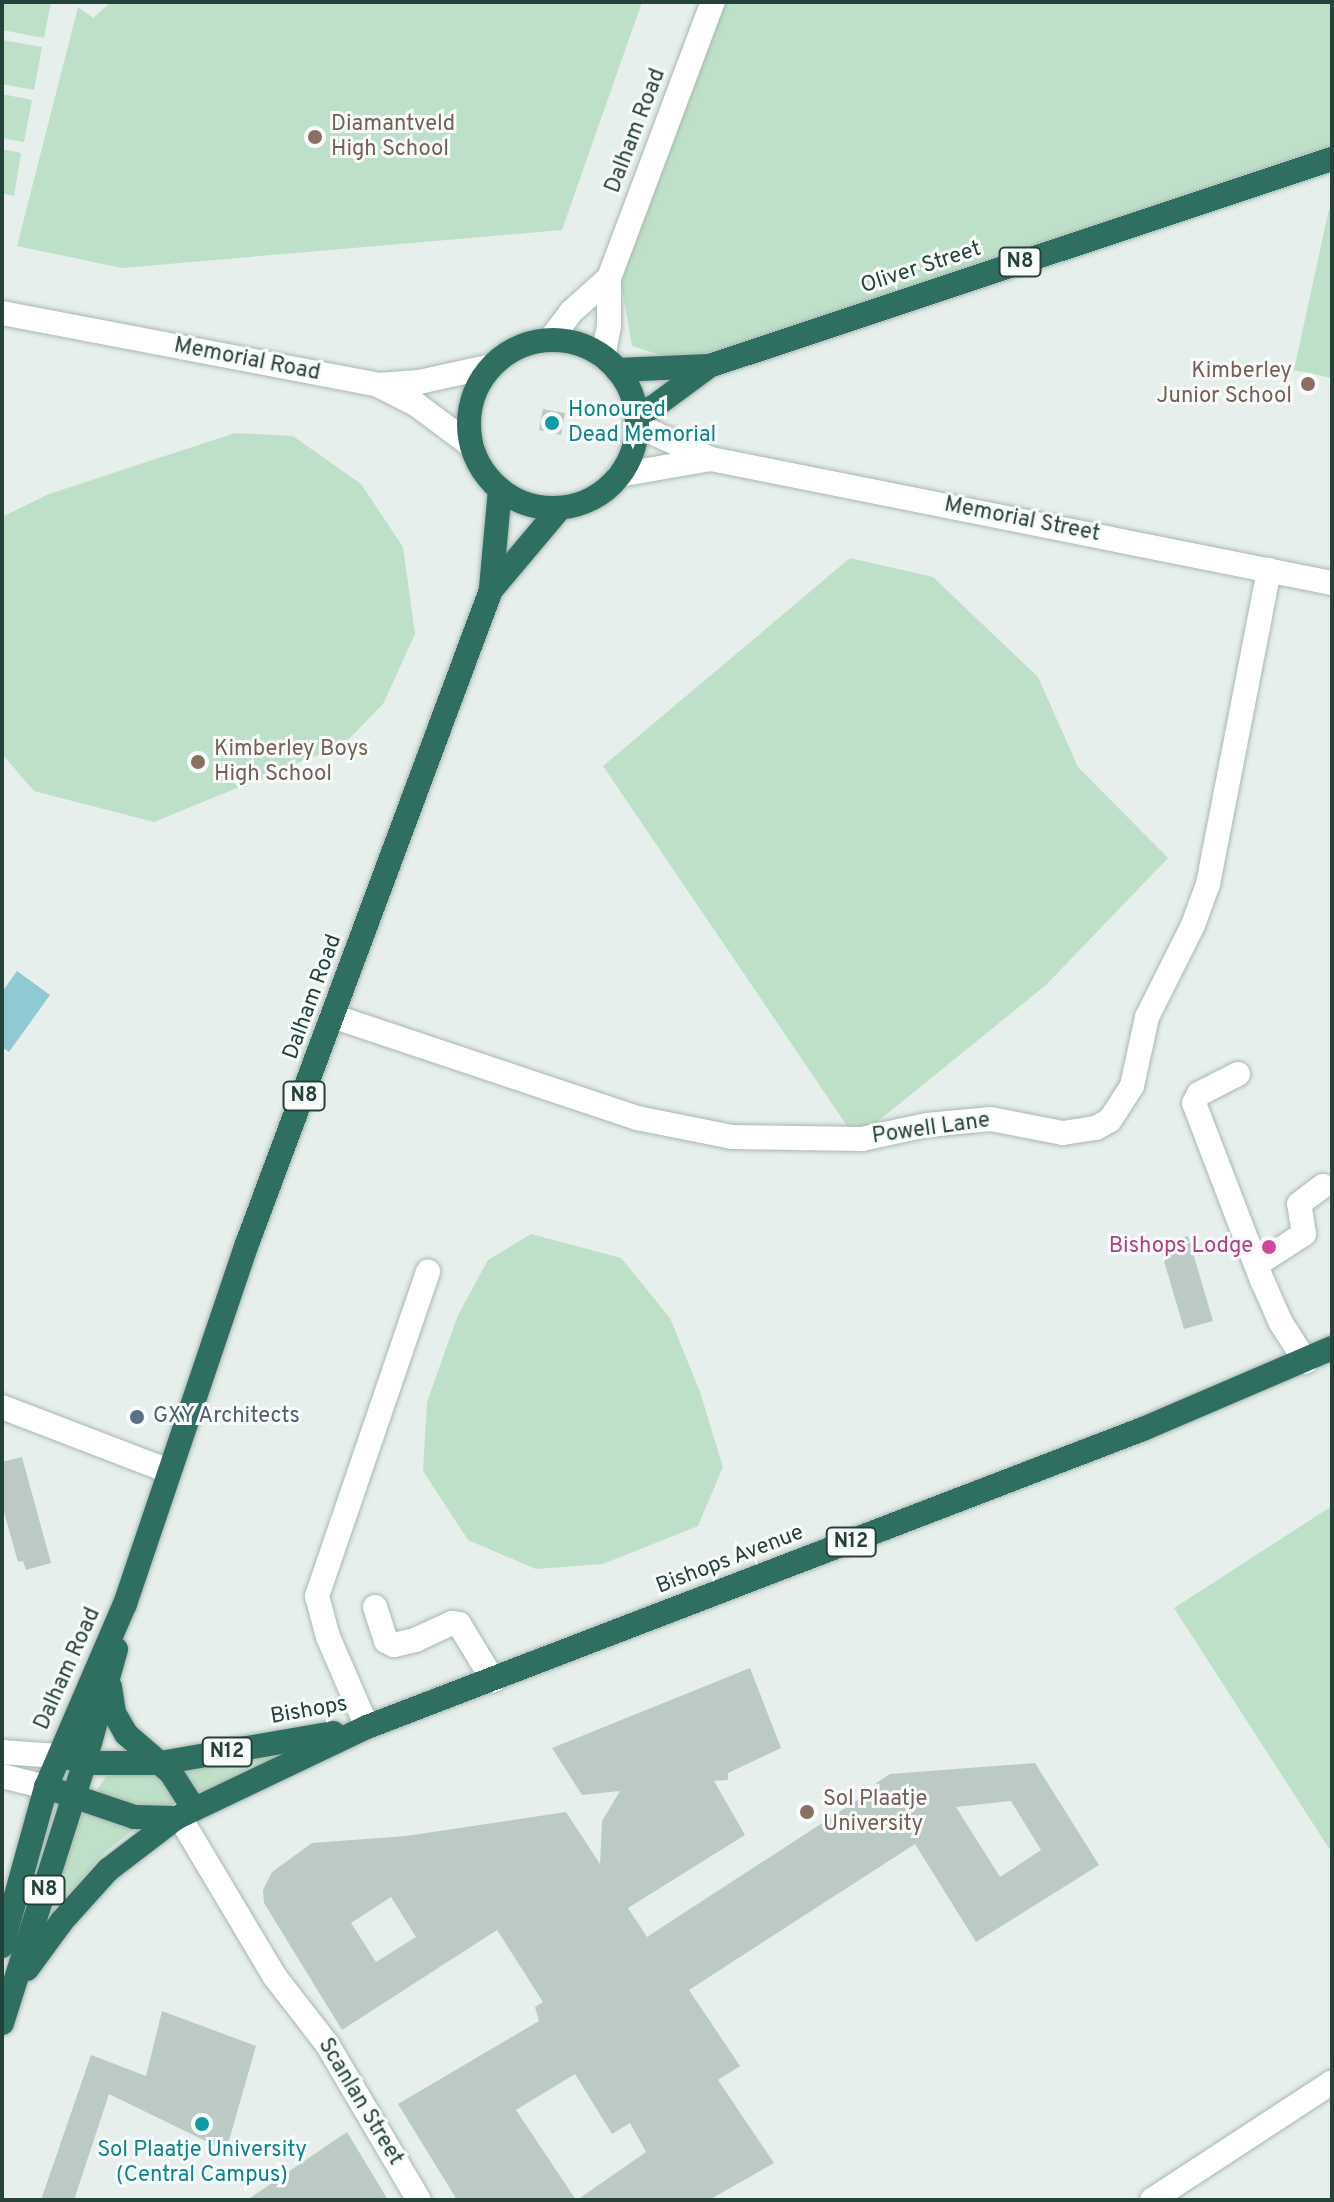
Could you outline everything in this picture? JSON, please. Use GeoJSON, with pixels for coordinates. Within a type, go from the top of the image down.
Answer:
{"type":"FeatureCollection","features":[{"type":"Feature","properties":{"kind":"highway","name":"Oliver Street"},"geometry":{"type":"LineString","coordinates":[[636,420],[709,366],[1332,159]]}},
{"type":"Feature","properties":{"kind":"highway","name":"N8"},"geometry":{"type":"LineString","coordinates":[[550,340],[568,341],[610,364]]}},
{"type":"Feature","properties":{"kind":"highway"},"geometry":{"type":"LineString","coordinates":[[550,340],[518,347],[492,366],[481,379],[470,412],[472,446],[482,469],[500,489],[528,503],[560,508],[596,496],[619,475],[635,443],[636,420],[630,391],[610,364]]}},
{"type":"Feature","properties":{"kind":"highway","name":"Oliver Street"},"geometry":{"type":"LineString","coordinates":[[610,364],[709,366]]}},
{"type":"Feature","properties":{"kind":"highway","name":"Dalham Road"},"geometry":{"type":"LineString","coordinates":[[58,1756],[125,1604],[247,1244],[491,590],[500,489]]}},
{"type":"Feature","properties":{"kind":"highway","name":"Dalham Road"},"geometry":{"type":"LineString","coordinates":[[491,590],[560,508]]}},
{"type":"Feature","properties":{"kind":"highway","name":"Bishops Avenue"},"geometry":{"type":"LineString","coordinates":[[367,1727],[1143,1429],[1306,1362],[1332,1348]]}},
{"type":"Feature","properties":{"kind":"highway","name":"Dalham Road"},"geometry":{"type":"LineString","coordinates":[[85,1761],[110,1680],[125,1604]]}},
{"type":"Feature","properties":{"kind":"highway"},"geometry":{"type":"LineString","coordinates":[[16,1985],[62,1921],[108,1870],[183,1814],[177,1781],[136,1745],[119,1722],[110,1680]]}},
{"type":"Feature","properties":{"kind":"highway","name":"Bishops"},"geometry":{"type":"LineString","coordinates":[[58,1756],[85,1761],[160,1763],[367,1727]]}},
{"type":"Feature","properties":{"kind":"highway","name":"Bishops"},"geometry":{"type":"LineString","coordinates":[[46,1787],[134,1817],[161,1820],[183,1814],[367,1727]]}},
{"type":"Feature","properties":{"kind":"highway","name":"N8"},"geometry":{"type":"LineString","coordinates":[[2,1946],[46,1787],[58,1756]]}},
{"type":"Feature","properties":{"kind":"highway","name":"N8"},"geometry":{"type":"LineString","coordinates":[[2,2023],[85,1761]]}},
{"type":"Feature","properties":{"kind":"street","name":"Dalham Road"},"geometry":{"type":"LineString","coordinates":[[610,364],[609,278],[713,2]]}},
{"type":"Feature","properties":{"kind":"street","name":"Dalham Road"},"geometry":{"type":"LineString","coordinates":[[550,340],[571,312],[609,278]]}},
{"type":"Feature","properties":{"kind":"street","name":"Memorial Road"},"geometry":{"type":"LineString","coordinates":[[2,313],[378,385],[419,382],[492,366]]}},
{"type":"Feature","properties":{"kind":"street"},"geometry":{"type":"LineString","coordinates":[[378,385],[417,405],[472,446]]}},
{"type":"Feature","properties":{"kind":"street","name":"Memorial Street"},"geometry":{"type":"LineString","coordinates":[[636,420],[711,459],[1332,583]]}},
{"type":"Feature","properties":{"kind":"street","name":"Memorial Street"},"geometry":{"type":"LineString","coordinates":[[619,475],[711,459]]}},
{"type":"Feature","properties":{"kind":"street","name":"Powell Lane"},"geometry":{"type":"LineString","coordinates":[[332,1016],[637,1118],[732,1137],[862,1139],[927,1125],[991,1119],[1063,1133],[1096,1128],[1110,1120],[1132,1086],[1147,1017],[1193,925],[1208,884],[1269,570]]}},
{"type":"Feature","properties":{"kind":"street"},"geometry":{"type":"LineString","coordinates":[[1238,1074],[1199,1094],[1194,1103],[1281,1323],[1306,1362]]}},
{"type":"Feature","properties":{"kind":"street"},"geometry":{"type":"LineString","coordinates":[[1256,1265],[1304,1234],[1299,1204],[1323,1186]]}},
{"type":"Feature","properties":{"kind":"street"},"geometry":{"type":"LineString","coordinates":[[367,1727],[328,1637],[317,1596],[428,1271]]}},
{"type":"Feature","properties":{"kind":"street"},"geometry":{"type":"LineString","coordinates":[[2,1407],[169,1471]]}},
{"type":"Feature","properties":{"kind":"street"},"geometry":{"type":"LineString","coordinates":[[375,1607],[386,1641],[394,1645],[415,1640],[452,1623],[459,1624],[493,1680]]}},
{"type":"Feature","properties":{"kind":"street"},"geometry":{"type":"LineString","coordinates":[[2,1752],[58,1756]]}},
{"type":"Feature","properties":{"kind":"street"},"geometry":{"type":"LineString","coordinates":[[2,1776],[46,1787]]}},
{"type":"Feature","properties":{"kind":"street","name":"Scanlan Street"},"geometry":{"type":"LineString","coordinates":[[183,1814],[268,1933],[292,1980],[298,2005],[327,2044],[419,2200]]}},
{"type":"Feature","properties":{"kind":"street"},"geometry":{"type":"LineString","coordinates":[[1152,2200],[1332,2082]]}},
{"type":"Feature","properties":{"kind":"green space"},"geometry":{"type":"Polygon","coordinates":[[[2,2],[51,2],[44,38],[2,30],[2,2]]]}},
{"type":"Feature","properties":{"kind":"green space","name":"Diamantveld High School"},"geometry":{"type":"Polygon","coordinates":[[[111,2],[642,2],[562,230],[122,268],[17,246],[78,7],[93,18],[111,2]]]}},
{"type":"Feature","properties":{"kind":"green space"},"geometry":{"type":"Polygon","coordinates":[[[719,2],[1332,2],[1332,145],[688,364],[632,346],[620,277],[719,2]]]}},
{"type":"Feature","properties":{"kind":"green space"},"geometry":{"type":"Polygon","coordinates":[[[2,40],[42,47],[34,90],[2,84],[2,40]]]}},
{"type":"Feature","properties":{"kind":"green space"},"geometry":{"type":"Polygon","coordinates":[[[2,94],[32,100],[24,142],[2,138],[2,94]]]}},
{"type":"Feature","properties":{"kind":"green space"},"geometry":{"type":"Polygon","coordinates":[[[2,149],[21,153],[14,196],[2,193],[2,149]]]}},
{"type":"Feature","properties":{"kind":"green space"},"geometry":{"type":"Polygon","coordinates":[[[1329,209],[1332,210],[1332,378],[1294,370],[1329,209]]]}},
{"type":"Feature","properties":{"kind":"green space"},"geometry":{"type":"Polygon","coordinates":[[[235,433],[293,436],[361,484],[403,547],[415,634],[383,704],[344,744],[154,822],[34,791],[2,754],[2,517],[49,494],[235,433]]]}},
{"type":"Feature","properties":{"kind":"green space"},"geometry":{"type":"Polygon","coordinates":[[[850,558],[933,577],[1038,677],[1078,767],[1168,858],[1046,985],[856,1139],[603,766],[850,558]]]}},
{"type":"Feature","properties":{"kind":"green space"},"geometry":{"type":"Polygon","coordinates":[[[531,1234],[621,1258],[670,1318],[700,1392],[723,1467],[698,1526],[603,1564],[536,1569],[468,1540],[423,1471],[427,1402],[458,1315],[488,1260],[531,1234]]]}},
{"type":"Feature","properties":{"kind":"green space"},"geometry":{"type":"Polygon","coordinates":[[[1332,1506],[1332,1853],[1174,1608],[1332,1506]]]}},
{"type":"Feature","properties":{"kind":"green space"},"geometry":{"type":"Polygon","coordinates":[[[296,1752],[177,1810],[153,1813],[102,1799],[98,1789],[106,1776],[296,1752]]]}},
{"type":"Feature","properties":{"kind":"green space"},"geometry":{"type":"Polygon","coordinates":[[[83,1804],[143,1822],[104,1853],[49,1917],[83,1804]]]}},
{"type":"Feature","properties":{"kind":"water"},"geometry":{"type":"Polygon","coordinates":[[[17,971],[50,995],[9,1052],[2,1047],[2,992],[17,971]]]}},
{"type":"Feature","properties":{"kind":"building","name":"Honoured Dead Memorial"},"geometry":{"type":"Polygon","coordinates":[[[543,409],[565,413],[561,435],[539,430],[543,409]]]}},
{"type":"Feature","properties":{"kind":"building"},"geometry":{"type":"Polygon","coordinates":[[[1188,1236],[1213,1321],[1184,1329],[1159,1244],[1188,1236]]]}},
{"type":"Feature","properties":{"kind":"building"},"geometry":{"type":"Polygon","coordinates":[[[22,1457],[51,1563],[26,1570],[23,1561],[18,1562],[2,1505],[2,1462],[22,1457]]]}},
{"type":"Feature","properties":{"kind":"building"},"geometry":{"type":"Polygon","coordinates":[[[750,1668],[781,1748],[728,1773],[728,1780],[714,1781],[745,1835],[628,1908],[647,1937],[879,1786],[876,1783],[890,1774],[1035,1763],[1099,1865],[976,1942],[915,1844],[689,1990],[740,2066],[718,2080],[774,2163],[709,2200],[577,2200],[646,2152],[630,2123],[612,2134],[575,2074],[516,2110],[576,2200],[457,2200],[398,2104],[539,2021],[535,2007],[543,2002],[497,1930],[342,2030],[264,1903],[263,1890],[272,1872],[312,1843],[406,1836],[566,1812],[600,1864],[602,1821],[620,1791],[582,1795],[552,1748],[750,1668]],[[1011,1801],[956,1807],[1000,1877],[1041,1850],[1011,1801]],[[391,1897],[351,1923],[376,1962],[416,1937],[391,1897]]]}},
{"type":"Feature","properties":{"kind":"building","name":"Sol Plaatje University (Central Campus)"},"geometry":{"type":"Polygon","coordinates":[[[162,2011],[256,2046],[226,2151],[109,2094],[74,2200],[41,2200],[91,2055],[146,2076],[162,2011]]]}},
{"type":"Feature","properties":{"kind":"building"},"geometry":{"type":"Polygon","coordinates":[[[347,2132],[388,2200],[247,2200],[347,2132]]]}},
{"type":"Feature","properties":{"kind":"place","name":"Diamantveld High School"},"geometry":{"type":"Point","coordinates":[315,137]}},
{"type":"Feature","properties":{"kind":"place","name":"Kimberley Junior School"},"geometry":{"type":"Point","coordinates":[1308,384]}},
{"type":"Feature","properties":{"kind":"place","name":"Honoured Dead Memorial"},"geometry":{"type":"Point","coordinates":[552,423]}},
{"type":"Feature","properties":{"kind":"place","name":"Kimberley Boys High School"},"geometry":{"type":"Point","coordinates":[198,762]}},
{"type":"Feature","properties":{"kind":"place","name":"Bishops Lodge"},"geometry":{"type":"Point","coordinates":[1269,1247]}},
{"type":"Feature","properties":{"kind":"place","name":"GXY Architects"},"geometry":{"type":"Point","coordinates":[137,1417]}},
{"type":"Feature","properties":{"kind":"place","name":"Sol Plaatje University"},"geometry":{"type":"Point","coordinates":[807,1812]}},
{"type":"Feature","properties":{"kind":"place","name":"Sol Plaatje University (Central Campus)"},"geometry":{"type":"Point","coordinates":[202,2124]}}]}
